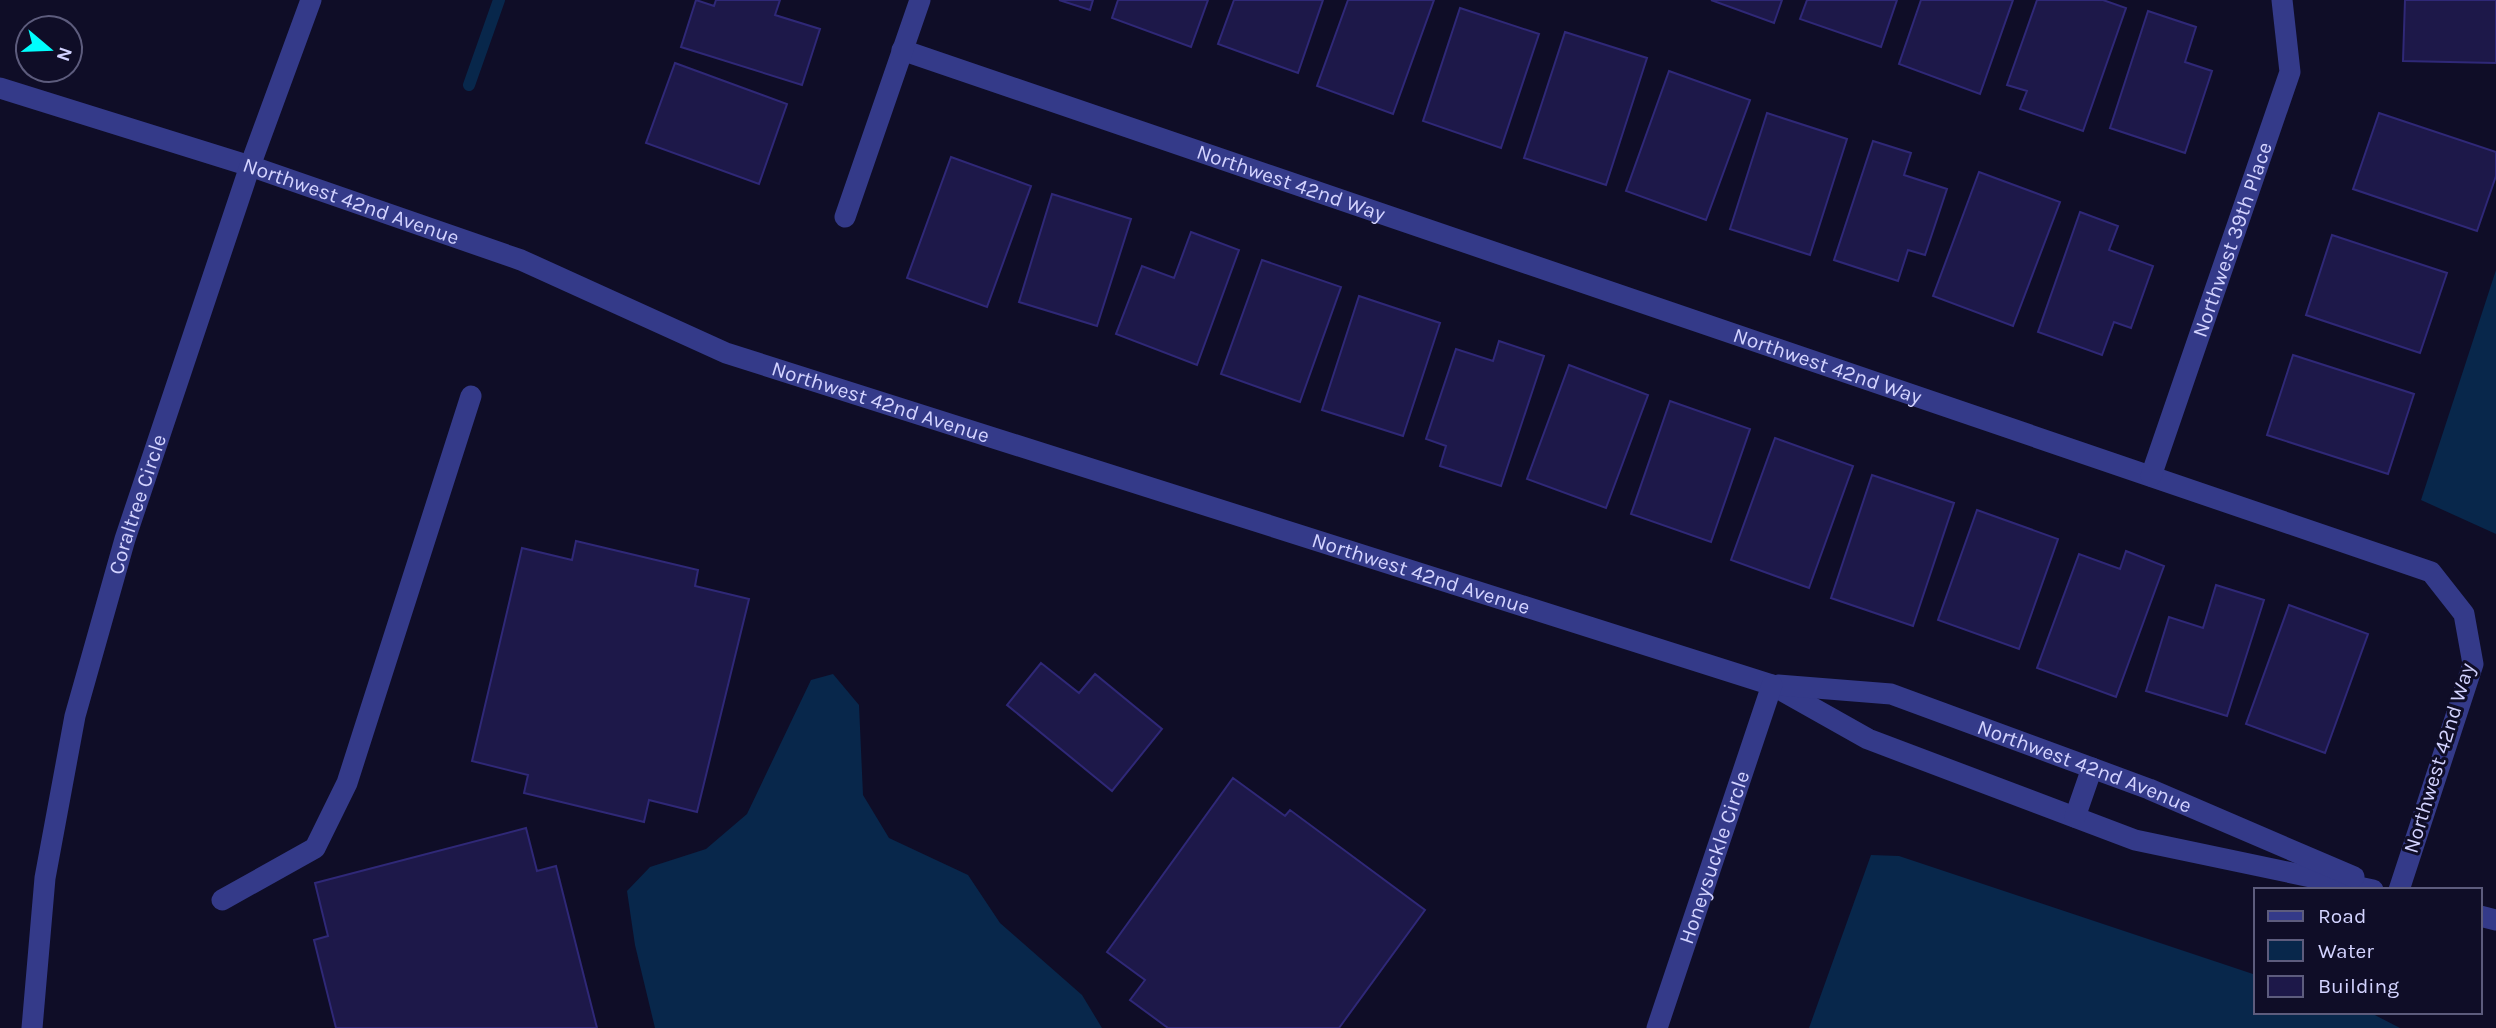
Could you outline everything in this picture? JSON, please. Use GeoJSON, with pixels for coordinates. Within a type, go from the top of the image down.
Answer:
{"type":"FeatureCollection","features":[{"type":"Feature","properties":{"kind":"street","name":"Coraltree Circle"},"geometry":{"type":"LineString","coordinates":[[32,1028],[45,878],[75,716],[125,539],[250,166],[311,0]]}},
{"type":"Feature","properties":{"kind":"street"},"geometry":{"type":"LineString","coordinates":[[845,217],[920,0]]}},
{"type":"Feature","properties":{"kind":"street","name":"Northwest 39th Place"},"geometry":{"type":"LineString","coordinates":[[2151,476],[2290,72],[2282,0]]}},
{"type":"Feature","properties":{"kind":"street","name":"Northwest 42nd Way"},"geometry":{"type":"LineString","coordinates":[[902,50],[2431,572],[2464,614],[2473,664],[2400,888]]}},
{"type":"Feature","properties":{"kind":"street","name":"Northwest 42nd Avenue"},"geometry":{"type":"LineString","coordinates":[[0,88],[250,166],[521,260],[726,353],[1772,685],[1868,739],[2134,840],[2363,888]]}},
{"type":"Feature","properties":{"kind":"street"},"geometry":{"type":"LineString","coordinates":[[222,900],[315,848],[347,783],[471,396]]}},
{"type":"Feature","properties":{"kind":"street","name":"Northwest 42nd Avenue"},"geometry":{"type":"LineString","coordinates":[[1772,685],[1891,694],[2149,789],[2380,888]]}},
{"type":"Feature","properties":{"kind":"street","name":"Honeysuckle Circle"},"geometry":{"type":"LineString","coordinates":[[1657,1028],[1772,685]]}},
{"type":"Feature","properties":{"kind":"street"},"geometry":{"type":"LineString","coordinates":[[2075,817],[2092,768]]}},
{"type":"Feature","properties":{"kind":"water"},"geometry":{"type":"Polygon","coordinates":[[[2496,270],[2496,534],[2421,500],[2496,270]]]}},
{"type":"Feature","properties":{"kind":"water"},"geometry":{"type":"Polygon","coordinates":[[[833,674],[859,705],[863,795],[889,838],[968,875],[1000,923],[1082,995],[1102,1028],[655,1028],[635,945],[627,891],[650,867],[706,849],[747,814],[811,680],[833,674]]]}},
{"type":"Feature","properties":{"kind":"water"},"geometry":{"type":"Polygon","coordinates":[[[1871,855],[1899,856],[2254,974],[2254,1014],[2373,1014],[2400,1028],[1809,1028],[1871,855]]]}},
{"type":"Feature","properties":{"kind":"building"},"geometry":{"type":"Polygon","coordinates":[[[696,0],[714,6],[716,0],[780,0],[775,15],[820,29],[802,85],[681,47],[696,0]]]}},
{"type":"Feature","properties":{"kind":"building"},"geometry":{"type":"Polygon","coordinates":[[[1059,0],[1093,0],[1090,10],[1059,0]]]}},
{"type":"Feature","properties":{"kind":"building"},"geometry":{"type":"Polygon","coordinates":[[[1118,0],[1208,0],[1191,47],[1112,18],[1118,0]]]}},
{"type":"Feature","properties":{"kind":"building"},"geometry":{"type":"Polygon","coordinates":[[[1234,0],[1323,0],[1298,73],[1218,44],[1234,0]]]}},
{"type":"Feature","properties":{"kind":"building"},"geometry":{"type":"Polygon","coordinates":[[[1348,0],[1434,0],[1393,114],[1317,86],[1348,0]]]}},
{"type":"Feature","properties":{"kind":"building"},"geometry":{"type":"Polygon","coordinates":[[[1711,0],[1782,0],[1774,23],[1711,0]]]}},
{"type":"Feature","properties":{"kind":"building"},"geometry":{"type":"Polygon","coordinates":[[[1807,0],[1897,0],[1881,47],[1800,19],[1807,0]]]}},
{"type":"Feature","properties":{"kind":"building"},"geometry":{"type":"Polygon","coordinates":[[[1921,0],[2013,0],[1980,94],[1899,64],[1921,0]]]}},
{"type":"Feature","properties":{"kind":"building"},"geometry":{"type":"Polygon","coordinates":[[[2037,0],[2103,0],[2126,8],[2083,131],[2020,109],[2027,91],[2007,85],[2037,0]]]}},
{"type":"Feature","properties":{"kind":"building"},"geometry":{"type":"Polygon","coordinates":[[[2405,0],[2496,0],[2496,63],[2403,61],[2405,0]]]}},
{"type":"Feature","properties":{"kind":"building"},"geometry":{"type":"Polygon","coordinates":[[[1460,8],[1539,34],[1501,148],[1423,121],[1460,8]]]}},
{"type":"Feature","properties":{"kind":"building"},"geometry":{"type":"Polygon","coordinates":[[[2148,11],[2196,27],[2185,62],[2212,71],[2185,153],[2110,128],[2148,11]]]}},
{"type":"Feature","properties":{"kind":"building"},"geometry":{"type":"Polygon","coordinates":[[[1565,32],[1647,58],[1606,185],[1524,158],[1565,32]]]}},
{"type":"Feature","properties":{"kind":"building"},"geometry":{"type":"Polygon","coordinates":[[[675,63],[787,104],[759,184],[646,143],[675,63]]]}},
{"type":"Feature","properties":{"kind":"building"},"geometry":{"type":"Polygon","coordinates":[[[1669,71],[1750,100],[1706,220],[1626,191],[1669,71]]]}},
{"type":"Feature","properties":{"kind":"building"},"geometry":{"type":"Polygon","coordinates":[[[1767,113],[1847,139],[1810,255],[1730,229],[1767,113]]]}},
{"type":"Feature","properties":{"kind":"building"},"geometry":{"type":"Polygon","coordinates":[[[2379,113],[2496,152],[2496,176],[2477,231],[2353,189],[2379,113]]]}},
{"type":"Feature","properties":{"kind":"building"},"geometry":{"type":"Polygon","coordinates":[[[1873,141],[1911,153],[1904,175],[1947,189],[1925,255],[1908,250],[1898,281],[1834,260],[1873,141]]]}},
{"type":"Feature","properties":{"kind":"building"},"geometry":{"type":"Polygon","coordinates":[[[951,157],[1031,186],[987,307],[907,278],[951,157]]]}},
{"type":"Feature","properties":{"kind":"building"},"geometry":{"type":"Polygon","coordinates":[[[1979,172],[2060,202],[2013,326],[1933,296],[1979,172]]]}},
{"type":"Feature","properties":{"kind":"building"},"geometry":{"type":"Polygon","coordinates":[[[1052,194],[1131,219],[1097,326],[1019,302],[1052,194]]]}},
{"type":"Feature","properties":{"kind":"building"},"geometry":{"type":"Polygon","coordinates":[[[2080,212],[2118,226],[2109,250],[2153,266],[2131,328],[2114,322],[2102,355],[2038,332],[2080,212]]]}},
{"type":"Feature","properties":{"kind":"building"},"geometry":{"type":"Polygon","coordinates":[[[1191,232],[1239,250],[1197,365],[1116,334],[1142,266],[1174,278],[1191,232]]]}},
{"type":"Feature","properties":{"kind":"building"},"geometry":{"type":"Polygon","coordinates":[[[2332,235],[2447,273],[2420,353],[2306,315],[2332,235]]]}},
{"type":"Feature","properties":{"kind":"building"},"geometry":{"type":"Polygon","coordinates":[[[1262,260],[1341,287],[1300,402],[1221,374],[1262,260]]]}},
{"type":"Feature","properties":{"kind":"building"},"geometry":{"type":"Polygon","coordinates":[[[1359,296],[1440,323],[1403,436],[1322,410],[1359,296]]]}},
{"type":"Feature","properties":{"kind":"building"},"geometry":{"type":"Polygon","coordinates":[[[1499,341],[1544,356],[1501,486],[1440,466],[1446,446],[1426,439],[1456,349],[1493,361],[1499,341]]]}},
{"type":"Feature","properties":{"kind":"building"},"geometry":{"type":"Polygon","coordinates":[[[2293,355],[2414,394],[2388,474],[2267,435],[2293,355]]]}},
{"type":"Feature","properties":{"kind":"building"},"geometry":{"type":"Polygon","coordinates":[[[1569,365],[1648,395],[1606,508],[1527,479],[1569,365]]]}},
{"type":"Feature","properties":{"kind":"building"},"geometry":{"type":"Polygon","coordinates":[[[1670,401],[1750,429],[1711,542],[1631,514],[1670,401]]]}},
{"type":"Feature","properties":{"kind":"building"},"geometry":{"type":"Polygon","coordinates":[[[1775,438],[1853,466],[1809,588],[1731,560],[1775,438]]]}},
{"type":"Feature","properties":{"kind":"building"},"geometry":{"type":"Polygon","coordinates":[[[1872,475],[1954,503],[1913,626],[1831,598],[1872,475]]]}},
{"type":"Feature","properties":{"kind":"building"},"geometry":{"type":"Polygon","coordinates":[[[1977,510],[2058,539],[2019,649],[1938,620],[1977,510]]]}},
{"type":"Feature","properties":{"kind":"building"},"geometry":{"type":"Polygon","coordinates":[[[576,541],[698,570],[695,586],[749,599],[697,812],[649,800],[644,822],[524,793],[528,775],[472,761],[522,548],[572,560],[576,541]]]}},
{"type":"Feature","properties":{"kind":"building"},"geometry":{"type":"Polygon","coordinates":[[[2126,551],[2164,566],[2116,697],[2037,668],[2079,554],[2120,569],[2126,551]]]}},
{"type":"Feature","properties":{"kind":"building"},"geometry":{"type":"Polygon","coordinates":[[[2216,585],[2264,600],[2227,716],[2146,691],[2169,617],[2203,628],[2216,585]]]}},
{"type":"Feature","properties":{"kind":"building"},"geometry":{"type":"Polygon","coordinates":[[[2289,605],[2368,634],[2325,753],[2246,724],[2289,605]]]}},
{"type":"Feature","properties":{"kind":"building"},"geometry":{"type":"Polygon","coordinates":[[[1041,663],[1079,693],[1095,674],[1162,729],[1112,791],[1007,705],[1041,663]]]}},
{"type":"Feature","properties":{"kind":"building"},"geometry":{"type":"Polygon","coordinates":[[[1233,778],[1285,816],[1290,810],[1425,910],[1339,1028],[1168,1028],[1130,1000],[1145,980],[1107,952],[1233,778]]]}},
{"type":"Feature","properties":{"kind":"building"},"geometry":{"type":"Polygon","coordinates":[[[526,828],[537,871],[556,866],[597,1028],[336,1028],[314,940],[328,936],[315,883],[526,828]]]}},
{"type":"Feature","properties":{"kind":"waterway"},"geometry":{"type":"LineString","coordinates":[[469,85],[499,0]]}}]}
